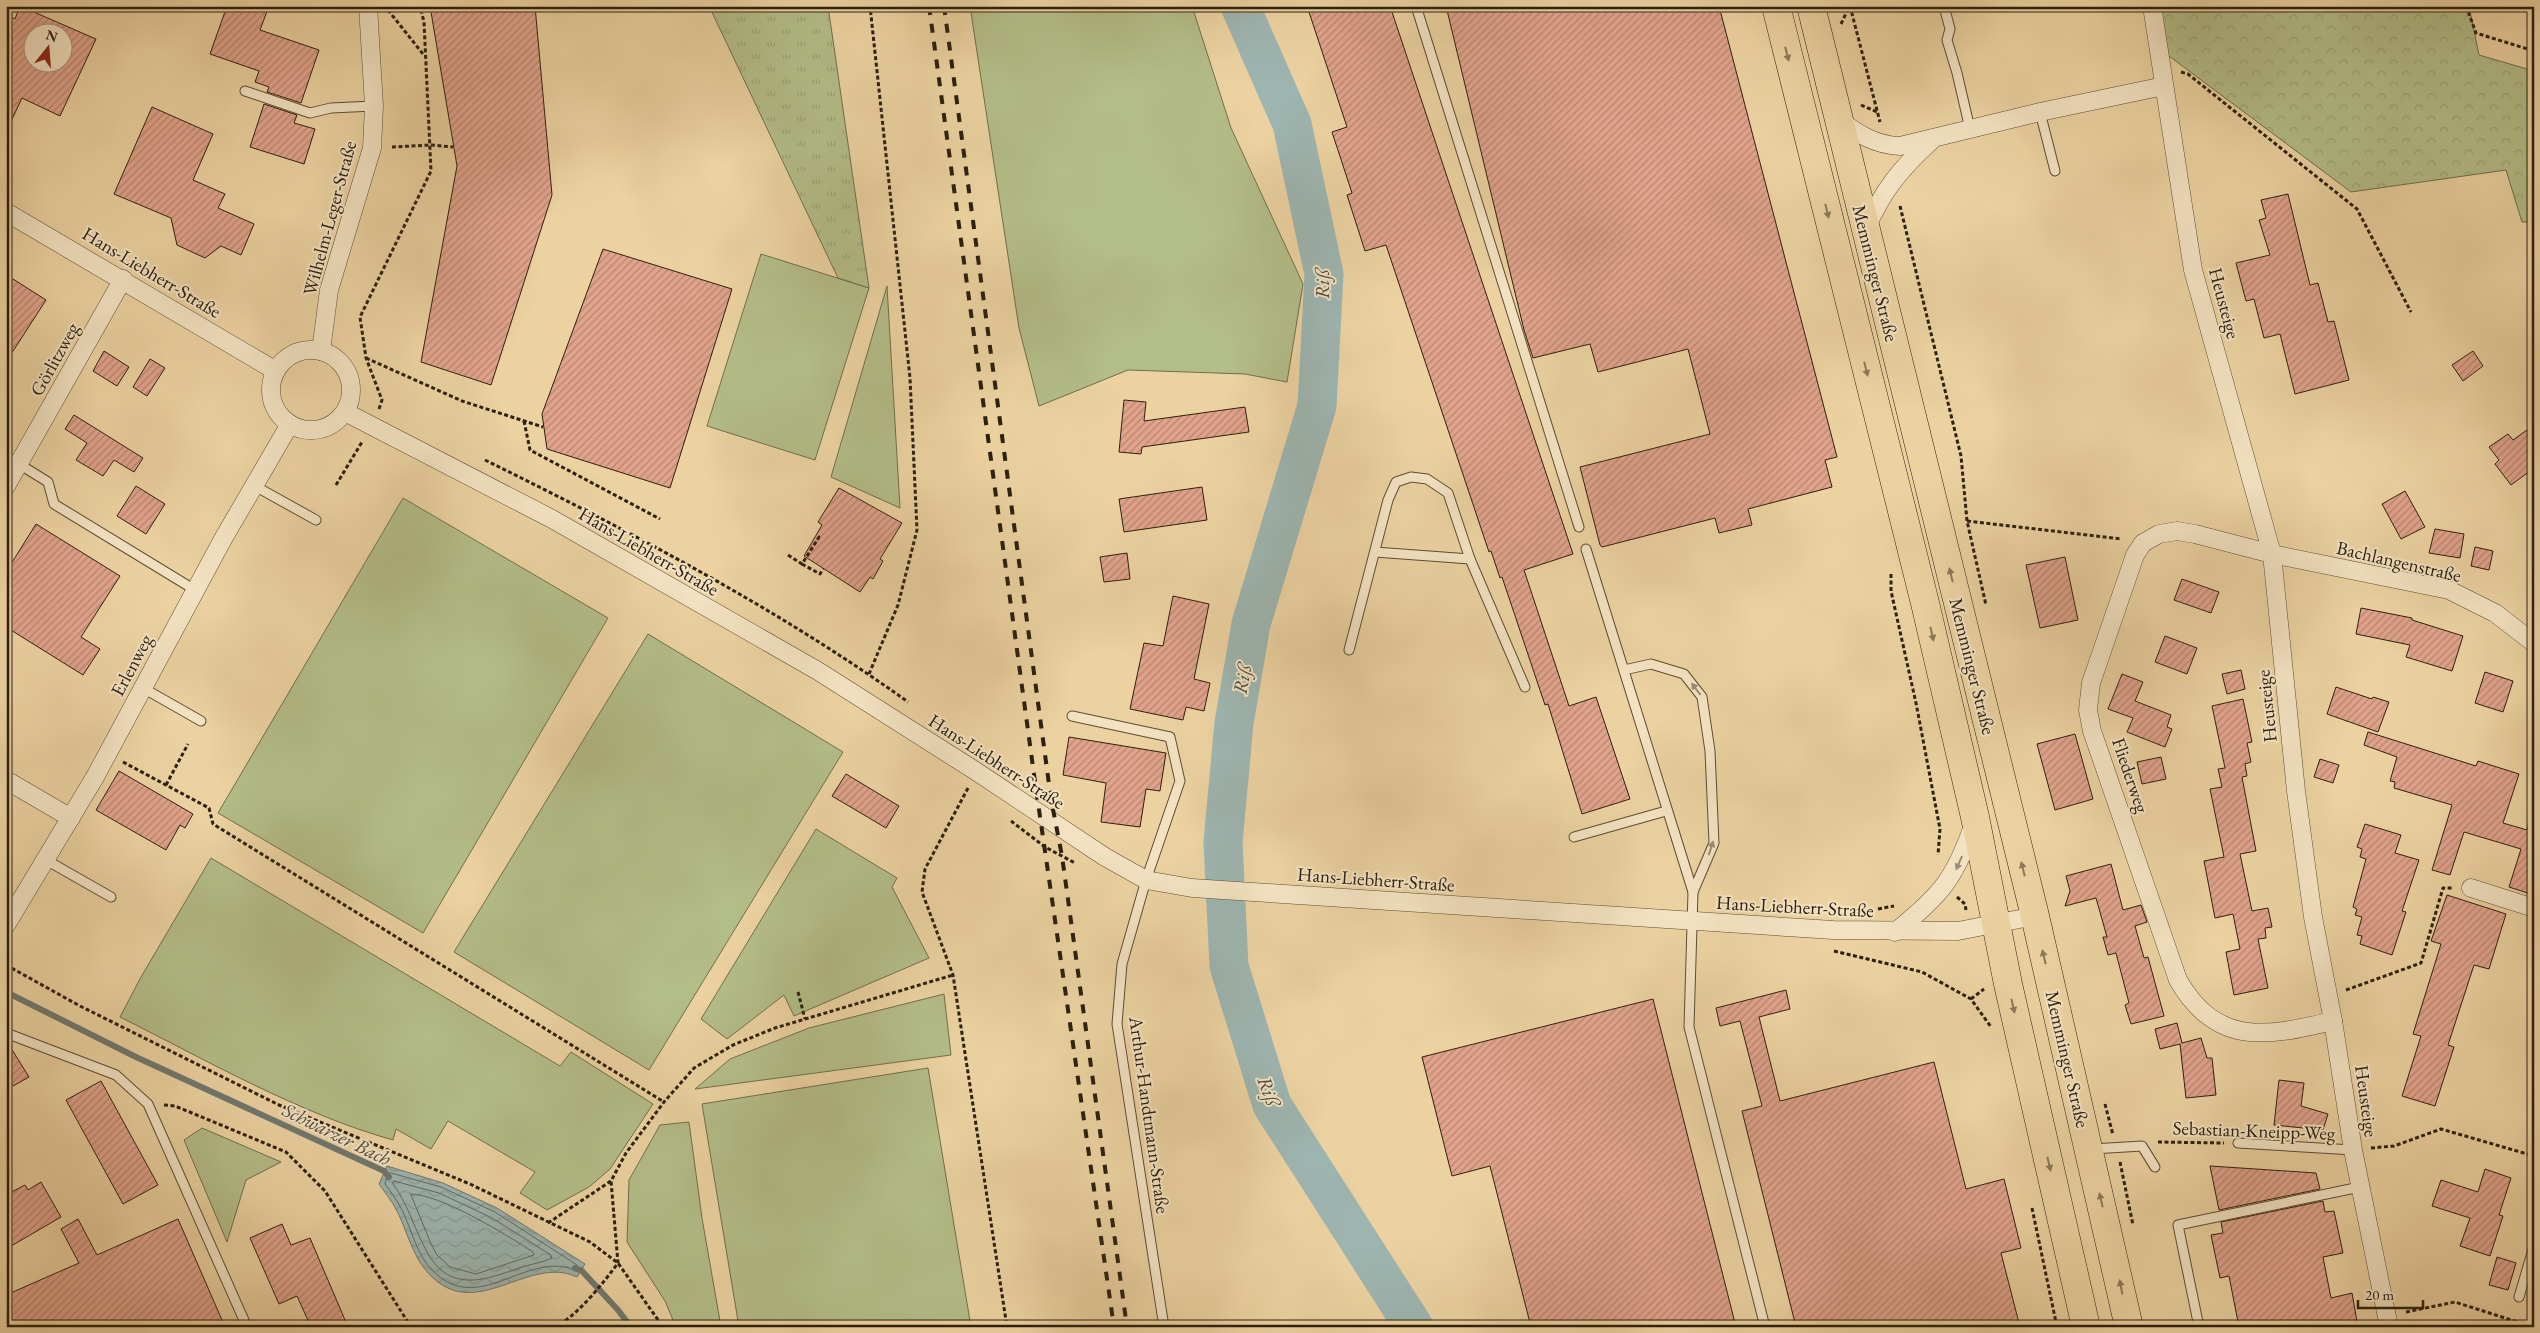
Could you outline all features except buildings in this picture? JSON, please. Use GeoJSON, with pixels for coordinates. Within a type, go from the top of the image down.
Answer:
{"type":"FeatureCollection","features":[{"type":"Feature","properties":{"kind":"main road","name":"Memminger Straße"},"geometry":{"type":"LineString","coordinates":[[1776,6],[1925,603],[1975,817],[2008,984],[2086,1327]]}},
{"type":"Feature","properties":{"kind":"main road","name":"Memminger Straße"},"geometry":{"type":"LineString","coordinates":[[1811,6],[2035,916],[2130,1327]]}},
{"type":"Feature","properties":{"kind":"street","name":"Wilhelm-Leger-Straße"},"geometry":{"type":"LineString","coordinates":[[321,351],[329,290],[372,148],[374,106],[368,6]]}},
{"type":"Feature","properties":{"kind":"street","name":"Heusteige"},"geometry":{"type":"LineString","coordinates":[[2152,6],[2193,270],[2272,554],[2296,791],[2313,916],[2329,996],[2352,1150],[2387,1321]]}},
{"type":"Feature","properties":{"kind":"street"},"geometry":{"type":"LineString","coordinates":[[1838,119],[1863,137],[1885,145],[1900,146],[2040,112],[2164,86]]}},
{"type":"Feature","properties":{"kind":"street"},"geometry":{"type":"LineString","coordinates":[[1865,230],[1881,196],[1893,179],[1906,163],[1932,139]]}},
{"type":"Feature","properties":{"kind":"street","name":"Hans-Liebherr-Straße"},"geometry":{"type":"LineString","coordinates":[[6,212],[123,279],[276,371]]}},
{"type":"Feature","properties":{"kind":"street","name":"Görlitzweg"},"geometry":{"type":"LineString","coordinates":[[6,486],[123,279]]}},
{"type":"Feature","properties":{"kind":"street"},"geometry":{"type":"LineString","coordinates":[[311,350],[321,351],[339,361],[348,373],[351,385],[351,398],[345,412],[338,420],[320,429],[302,429],[290,424],[275,407],[271,394],[276,371],[282,362],[294,354],[311,350]]}},
{"type":"Feature","properties":{"kind":"street","name":"Hans-Liebherr-Straße"},"geometry":{"type":"LineString","coordinates":[[345,412],[552,519],[811,666],[974,770],[1105,857],[1146,880],[1192,888],[1692,921],[1895,932],[1958,931],[2035,916]]}},
{"type":"Feature","properties":{"kind":"street","name":"Erlenweg"},"geometry":{"type":"LineString","coordinates":[[6,926],[107,753],[253,485],[290,424]]}},
{"type":"Feature","properties":{"kind":"street"},"geometry":{"type":"LineString","coordinates":[[2142,543],[2160,534],[2177,531],[2272,554]]}},
{"type":"Feature","properties":{"kind":"street","name":"Fliederweg"},"geometry":{"type":"LineString","coordinates":[[2142,543],[2135,555],[2091,684],[2088,710],[2092,731],[2178,980],[2188,996],[2202,1010],[2221,1024],[2238,1030],[2255,1034],[2298,1029],[2333,1021]]}},
{"type":"Feature","properties":{"kind":"street","name":"Bachlangenstraße"},"geometry":{"type":"LineString","coordinates":[[2272,554],[2449,590],[2495,613],[2534,643]]}},
{"type":"Feature","properties":{"kind":"street"},"geometry":{"type":"LineString","coordinates":[[6,780],[70,818]]}},
{"type":"Feature","properties":{"kind":"street","name":"Hans-Liebherr-Straße"},"geometry":{"type":"LineString","coordinates":[[1895,932],[1934,899],[1954,873],[1975,817]]}},
{"type":"Feature","properties":{"kind":"street"},"geometry":{"type":"LineString","coordinates":[[2471,888],[2534,908]]}},
{"type":"Feature","properties":{"kind":"lane"},"geometry":{"type":"LineString","coordinates":[[1416,6],[1579,527]]}},
{"type":"Feature","properties":{"kind":"lane"},"geometry":{"type":"LineString","coordinates":[[1944,6],[1950,29],[1947,40],[1970,129]]}},
{"type":"Feature","properties":{"kind":"lane"},"geometry":{"type":"LineString","coordinates":[[245,91],[310,113],[331,108],[374,106]]}},
{"type":"Feature","properties":{"kind":"lane"},"geometry":{"type":"LineString","coordinates":[[2040,112],[2055,171]]}},
{"type":"Feature","properties":{"kind":"lane"},"geometry":{"type":"LineString","coordinates":[[19,464],[48,482],[54,504],[195,590]]}},
{"type":"Feature","properties":{"kind":"lane"},"geometry":{"type":"LineString","coordinates":[[1350,650],[1388,500],[1396,482],[1411,477],[1427,479],[1448,493],[1470,559],[1524,687]]}},
{"type":"Feature","properties":{"kind":"lane"},"geometry":{"type":"LineString","coordinates":[[253,485],[316,520]]}},
{"type":"Feature","properties":{"kind":"lane","name":"Hans-Liebherr-Straße"},"geometry":{"type":"LineString","coordinates":[[1586,549],[1666,811],[1693,892],[1689,1026],[1765,1327]]}},
{"type":"Feature","properties":{"kind":"lane"},"geometry":{"type":"LineString","coordinates":[[1375,552],[1470,559]]}},
{"type":"Feature","properties":{"kind":"lane"},"geometry":{"type":"LineString","coordinates":[[1624,670],[1651,664],[1684,674],[1702,697],[1710,751],[1714,843],[1693,892]]}},
{"type":"Feature","properties":{"kind":"lane"},"geometry":{"type":"LineString","coordinates":[[143,688],[201,721]]}},
{"type":"Feature","properties":{"kind":"lane","name":"Arthur-Handtmann-Straße"},"geometry":{"type":"LineString","coordinates":[[1072,716],[1170,737],[1180,781],[1146,880],[1122,964],[1118,1024],[1164,1327]]}},
{"type":"Feature","properties":{"kind":"lane"},"geometry":{"type":"LineString","coordinates":[[1574,837],[1666,811]]}},
{"type":"Feature","properties":{"kind":"lane"},"geometry":{"type":"LineString","coordinates":[[46,860],[111,898]]}},
{"type":"Feature","properties":{"kind":"lane"},"geometry":{"type":"LineString","coordinates":[[6,1033],[116,1075],[148,1104],[247,1327]]}},
{"type":"Feature","properties":{"kind":"lane","name":"Sebastian-Kneipp-Weg"},"geometry":{"type":"LineString","coordinates":[[2238,1143],[2352,1150]]}},
{"type":"Feature","properties":{"kind":"lane"},"geometry":{"type":"LineString","coordinates":[[2089,1149],[2142,1146],[2155,1167]]}},
{"type":"Feature","properties":{"kind":"lane"},"geometry":{"type":"LineString","coordinates":[[2199,1327],[2178,1225],[2360,1187]]}},
{"type":"Feature","properties":{"kind":"lane"},"geometry":{"type":"LineString","coordinates":[[2519,1297],[2534,1246]]}},
{"type":"Feature","properties":{"kind":"path"},"geometry":{"type":"LineString","coordinates":[[379,409],[382,400],[366,358],[360,316],[431,171],[431,145],[424,54],[424,22],[420,7],[428,6]]}},
{"type":"Feature","properties":{"kind":"path"},"geometry":{"type":"LineString","coordinates":[[869,674],[898,605],[917,530],[910,378],[870,6]]}},
{"type":"Feature","properties":{"kind":"path"},"geometry":{"type":"LineString","coordinates":[[1850,6],[1885,145]]}},
{"type":"Feature","properties":{"kind":"path"},"geometry":{"type":"LineString","coordinates":[[2466,6],[2476,32],[2534,51]]}},
{"type":"Feature","properties":{"kind":"path"},"geometry":{"type":"LineString","coordinates":[[392,17],[424,54]]}},
{"type":"Feature","properties":{"kind":"path"},"geometry":{"type":"LineString","coordinates":[[2162,68],[2188,74],[2357,209],[2411,312]]}},
{"type":"Feature","properties":{"kind":"path"},"geometry":{"type":"LineString","coordinates":[[372,148],[431,145],[453,147]]}},
{"type":"Feature","properties":{"kind":"path"},"geometry":{"type":"LineString","coordinates":[[1893,179],[1961,456],[1967,521],[1988,614]]}},
{"type":"Feature","properties":{"kind":"path"},"geometry":{"type":"LineString","coordinates":[[366,358],[462,401],[543,427]]}},
{"type":"Feature","properties":{"kind":"path"},"geometry":{"type":"LineString","coordinates":[[524,421],[530,450],[660,519]]}},
{"type":"Feature","properties":{"kind":"path"},"geometry":{"type":"LineString","coordinates":[[336,485],[362,441]]}},
{"type":"Feature","properties":{"kind":"path"},"geometry":{"type":"LineString","coordinates":[[1967,521],[2071,531],[2142,543]]}},
{"type":"Feature","properties":{"kind":"path"},"geometry":{"type":"LineString","coordinates":[[802,564],[819,536],[822,538]]}},
{"type":"Feature","properties":{"kind":"path"},"geometry":{"type":"LineString","coordinates":[[788,555],[820,574],[823,570]]}},
{"type":"Feature","properties":{"kind":"path"},"geometry":{"type":"LineString","coordinates":[[166,785],[188,744]]}},
{"type":"Feature","properties":{"kind":"path"},"geometry":{"type":"LineString","coordinates":[[107,753],[209,808],[213,824],[664,1102]]}},
{"type":"Feature","properties":{"kind":"path"},"geometry":{"type":"LineString","coordinates":[[974,770],[968,788],[925,869],[922,892],[953,975],[1007,1327]]}},
{"type":"Feature","properties":{"kind":"path"},"geometry":{"type":"LineString","coordinates":[[2329,996],[2421,964],[2443,888],[2471,888]]}},
{"type":"Feature","properties":{"kind":"path"},"geometry":{"type":"LineString","coordinates":[[6,966],[80,1006],[280,1105],[470,1184],[590,1242],[618,1263],[663,1327]]}},
{"type":"Feature","properties":{"kind":"path"},"geometry":{"type":"LineString","coordinates":[[548,1223],[611,1181],[626,1153],[664,1102],[694,1068],[733,1045],[775,1028],[953,975]]}},
{"type":"Feature","properties":{"kind":"path"},"geometry":{"type":"LineString","coordinates":[[798,992],[805,1019]]}},
{"type":"Feature","properties":{"kind":"path"},"geometry":{"type":"LineString","coordinates":[[148,1104],[175,1106],[286,1152],[326,1191],[411,1327]]}},
{"type":"Feature","properties":{"kind":"path","name":"Sebastian-Kneipp-Weg"},"geometry":{"type":"LineString","coordinates":[[2352,1150],[2394,1146],[2442,1129],[2534,1156]]}},
{"type":"Feature","properties":{"kind":"path","name":"Sebastian-Kneipp-Weg"},"geometry":{"type":"LineString","coordinates":[[2152,1142],[2238,1143]]}},
{"type":"Feature","properties":{"kind":"path"},"geometry":{"type":"LineString","coordinates":[[554,1327],[561,1324],[574,1311],[618,1263],[611,1181]]}},
{"type":"Feature","properties":{"kind":"path"},"geometry":{"type":"LineString","coordinates":[[2387,1321],[2456,1302],[2533,1327]]}},
{"type":"Feature","properties":{"kind":"green space"},"geometry":{"type":"Polygon","coordinates":[[[709,6],[828,6],[869,288],[838,278],[709,6]]]}},
{"type":"Feature","properties":{"kind":"green space"},"geometry":{"type":"Polygon","coordinates":[[[970,6],[1192,6],[1231,128],[1303,284],[1287,382],[1245,374],[1128,370],[1039,406],[1019,328],[970,6]]]}},
{"type":"Feature","properties":{"kind":"green space"},"geometry":{"type":"Polygon","coordinates":[[[2157,6],[2469,6],[2479,55],[2534,71],[2534,222],[2522,222],[2506,170],[2351,192],[2165,53],[2157,6]]]}},
{"type":"Feature","properties":{"kind":"green space"},"geometry":{"type":"Polygon","coordinates":[[[761,254],[869,288],[815,460],[707,426],[761,254]]]}},
{"type":"Feature","properties":{"kind":"green space"},"geometry":{"type":"Polygon","coordinates":[[[887,286],[900,508],[831,477],[887,286]]]}},
{"type":"Feature","properties":{"kind":"green space"},"geometry":{"type":"Polygon","coordinates":[[[403,498],[608,618],[423,933],[218,813],[403,498]]]}},
{"type":"Feature","properties":{"kind":"green space"},"geometry":{"type":"Polygon","coordinates":[[[648,634],[843,752],[649,1070],[454,952],[648,634]]]}},
{"type":"Feature","properties":{"kind":"green space"},"geometry":{"type":"Polygon","coordinates":[[[816,829],[897,878],[892,887],[929,958],[794,1016],[784,995],[727,1039],[701,1019],[816,829]]]}},
{"type":"Feature","properties":{"kind":"green space"},"geometry":{"type":"Polygon","coordinates":[[[211,858],[560,1066],[571,1052],[653,1104],[610,1169],[589,1187],[547,1210],[520,1193],[535,1172],[448,1121],[431,1149],[396,1129],[393,1140],[358,1129],[323,1116],[254,1085],[120,1017],[141,977],[211,858]]]}},
{"type":"Feature","properties":{"kind":"green space"},"geometry":{"type":"Polygon","coordinates":[[[944,994],[951,1055],[695,1089],[730,1059],[809,1028],[944,994]]]}},
{"type":"Feature","properties":{"kind":"green space"},"geometry":{"type":"Polygon","coordinates":[[[928,1068],[971,1327],[739,1327],[702,1104],[928,1068]]]}},
{"type":"Feature","properties":{"kind":"green space"},"geometry":{"type":"Polygon","coordinates":[[[689,1122],[702,1218],[721,1327],[676,1327],[665,1301],[627,1242],[629,1180],[660,1125],[689,1122]]]}},
{"type":"Feature","properties":{"kind":"green space"},"geometry":{"type":"Polygon","coordinates":[[[202,1128],[281,1162],[246,1180],[227,1242],[184,1140],[202,1128]]]}},
{"type":"Feature","properties":{"kind":"water"},"geometry":{"type":"Polygon","coordinates":[[[387,1166],[443,1183],[497,1208],[585,1264],[577,1277],[558,1272],[540,1274],[484,1291],[465,1292],[447,1288],[423,1267],[411,1245],[396,1209],[379,1184],[387,1166]]]}},
{"type":"Feature","properties":{"kind":"waterway","name":"Riß"},"geometry":{"type":"LineString","coordinates":[[1240,6],[1292,124],[1324,274],[1317,406],[1251,624],[1234,723],[1223,842],[1229,966],[1272,1105],[1414,1327]]}},
{"type":"Feature","properties":{"kind":"waterway","name":"Schwarzer Bach"},"geometry":{"type":"LineString","coordinates":[[6,992],[136,1057],[384,1171],[389,1177]]}},
{"type":"Feature","properties":{"kind":"waterway","name":"Schwarzer Bach"},"geometry":{"type":"LineString","coordinates":[[575,1268],[582,1271],[631,1327]]}},
{"type":"Feature","properties":{"kind":"railway"},"geometry":{"type":"LineString","coordinates":[[929,6],[1036,789],[1114,1327]]}},
{"type":"Feature","properties":{"kind":"railway"},"geometry":{"type":"LineString","coordinates":[[944,6],[1051,799],[1062,856],[1127,1327]]}}]}
